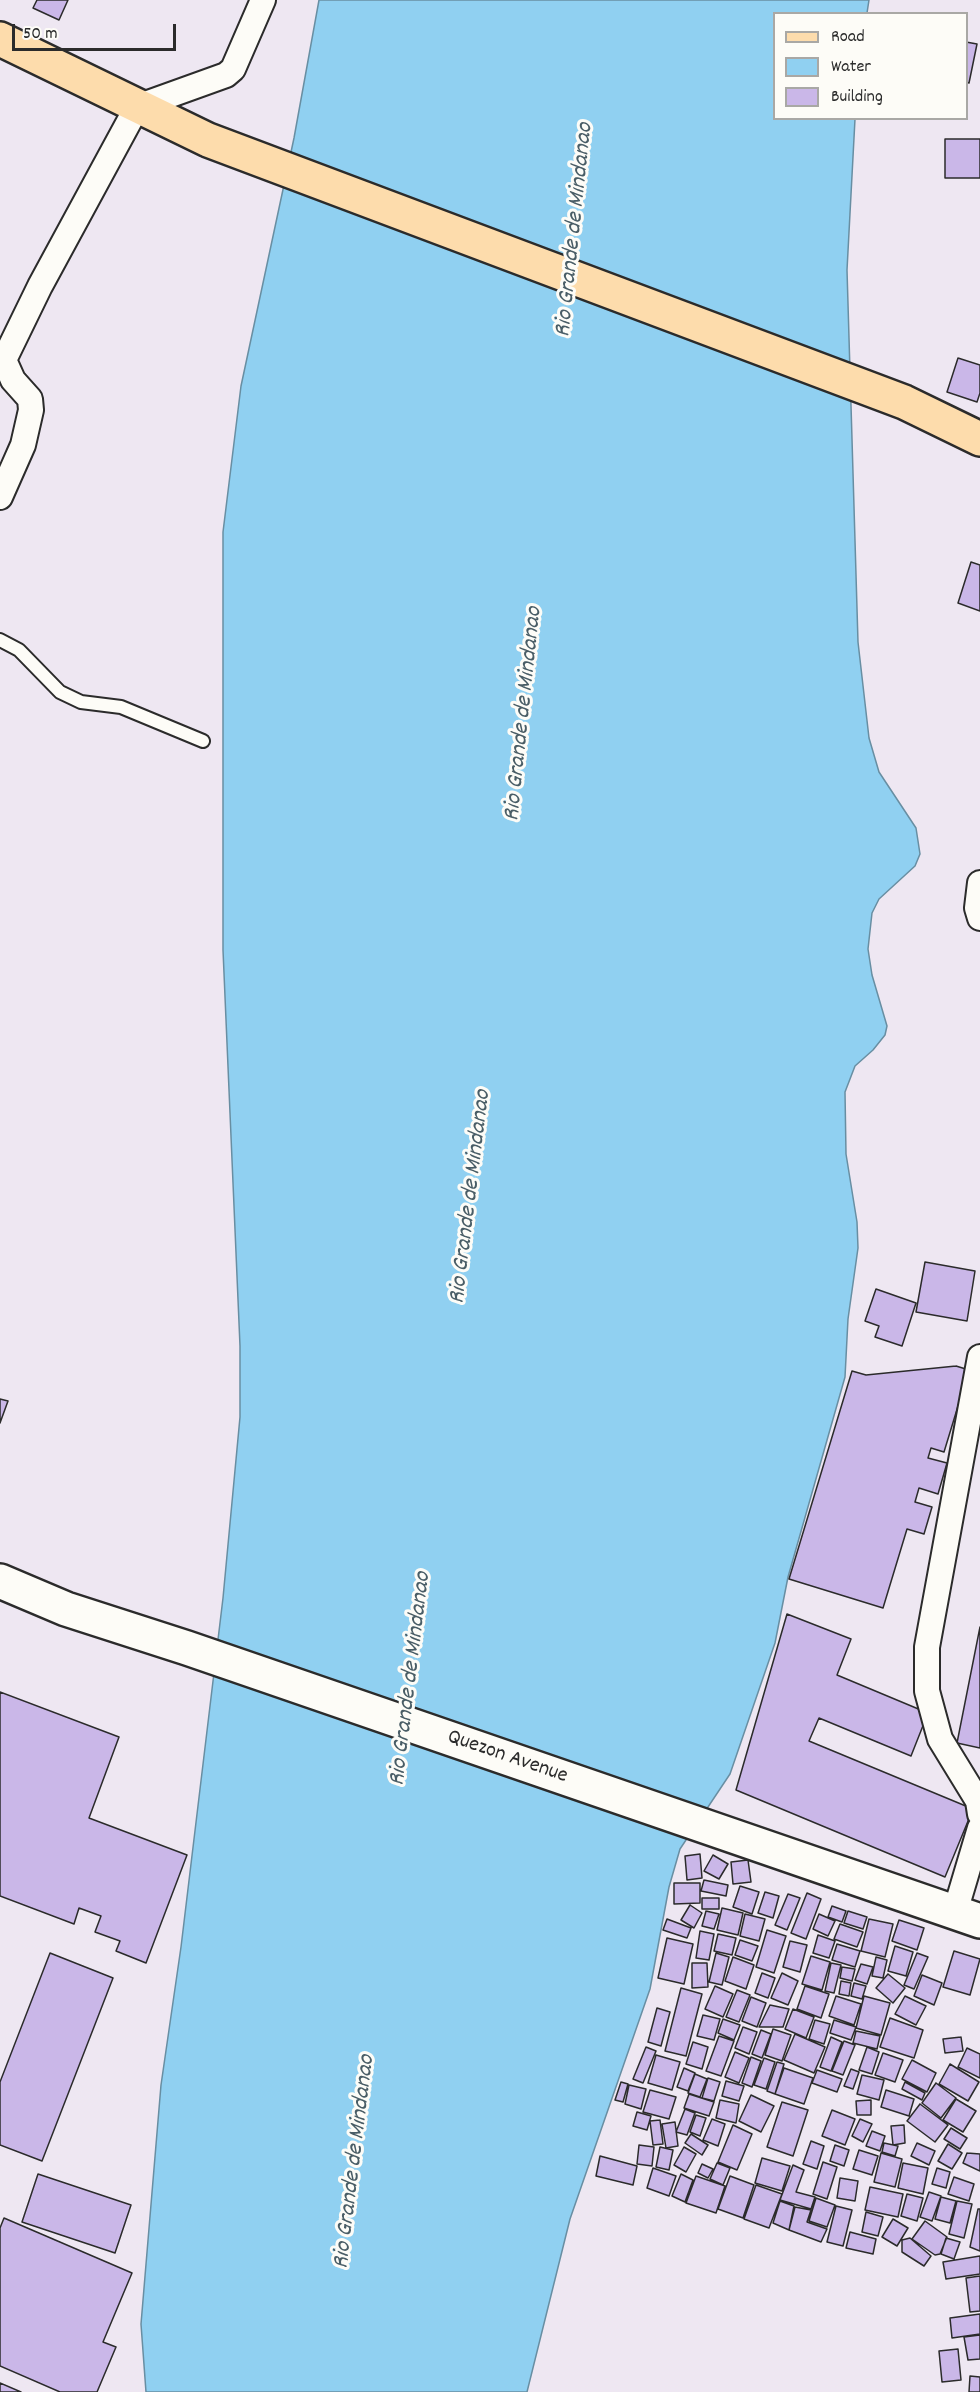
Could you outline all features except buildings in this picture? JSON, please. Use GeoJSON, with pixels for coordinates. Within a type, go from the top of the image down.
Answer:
{"type":"FeatureCollection","features":[{"type":"Feature","properties":{"kind":"main road"},"geometry":{"type":"LineString","coordinates":[[0,39],[137,107],[252,158],[904,402],[980,439]]}},
{"type":"Feature","properties":{"kind":"street"},"geometry":{"type":"LineString","coordinates":[[0,497],[24,445],[31,420],[30,399],[13,380],[7,369],[4,360],[7,351],[137,107],[226,75],[233,69],[263,0]]}},
{"type":"Feature","properties":{"kind":"street"},"geometry":{"type":"LineString","coordinates":[[980,883],[977,908],[980,918]]}},
{"type":"Feature","properties":{"kind":"street"},"geometry":{"type":"LineString","coordinates":[[980,1357],[927,1647],[927,1691],[940,1739],[978,1801],[980,1814]]}},
{"type":"Feature","properties":{"kind":"street","name":"Quezon Avenue"},"geometry":{"type":"LineString","coordinates":[[0,1581],[66,1609],[187,1648],[967,1916]]}},
{"type":"Feature","properties":{"kind":"street"},"geometry":{"type":"LineString","coordinates":[[967,1916],[980,1828]]}},
{"type":"Feature","properties":{"kind":"lane"},"geometry":{"type":"LineString","coordinates":[[0,640],[19,650],[60,692],[81,702],[121,707],[203,741]]}},
{"type":"Feature","properties":{"kind":"water","name":"Rio Grande de Mindanao"},"geometry":{"type":"Polygon","coordinates":[[[319,0],[869,0],[867,12],[773,12],[773,120],[855,120],[847,270],[858,642],[869,738],[879,772],[916,828],[920,854],[915,866],[879,899],[872,913],[868,949],[872,975],[887,1026],[885,1035],[873,1050],[855,1066],[845,1092],[846,1154],[857,1222],[858,1248],[848,1319],[845,1377],[788,1577],[775,1643],[730,1774],[680,1849],[669,1887],[650,1989],[570,2219],[527,2392],[146,2392],[141,2324],[161,2085],[181,1947],[223,1598],[240,1417],[240,1346],[223,950],[223,532],[241,386],[294,138],[319,0]]]}}]}
